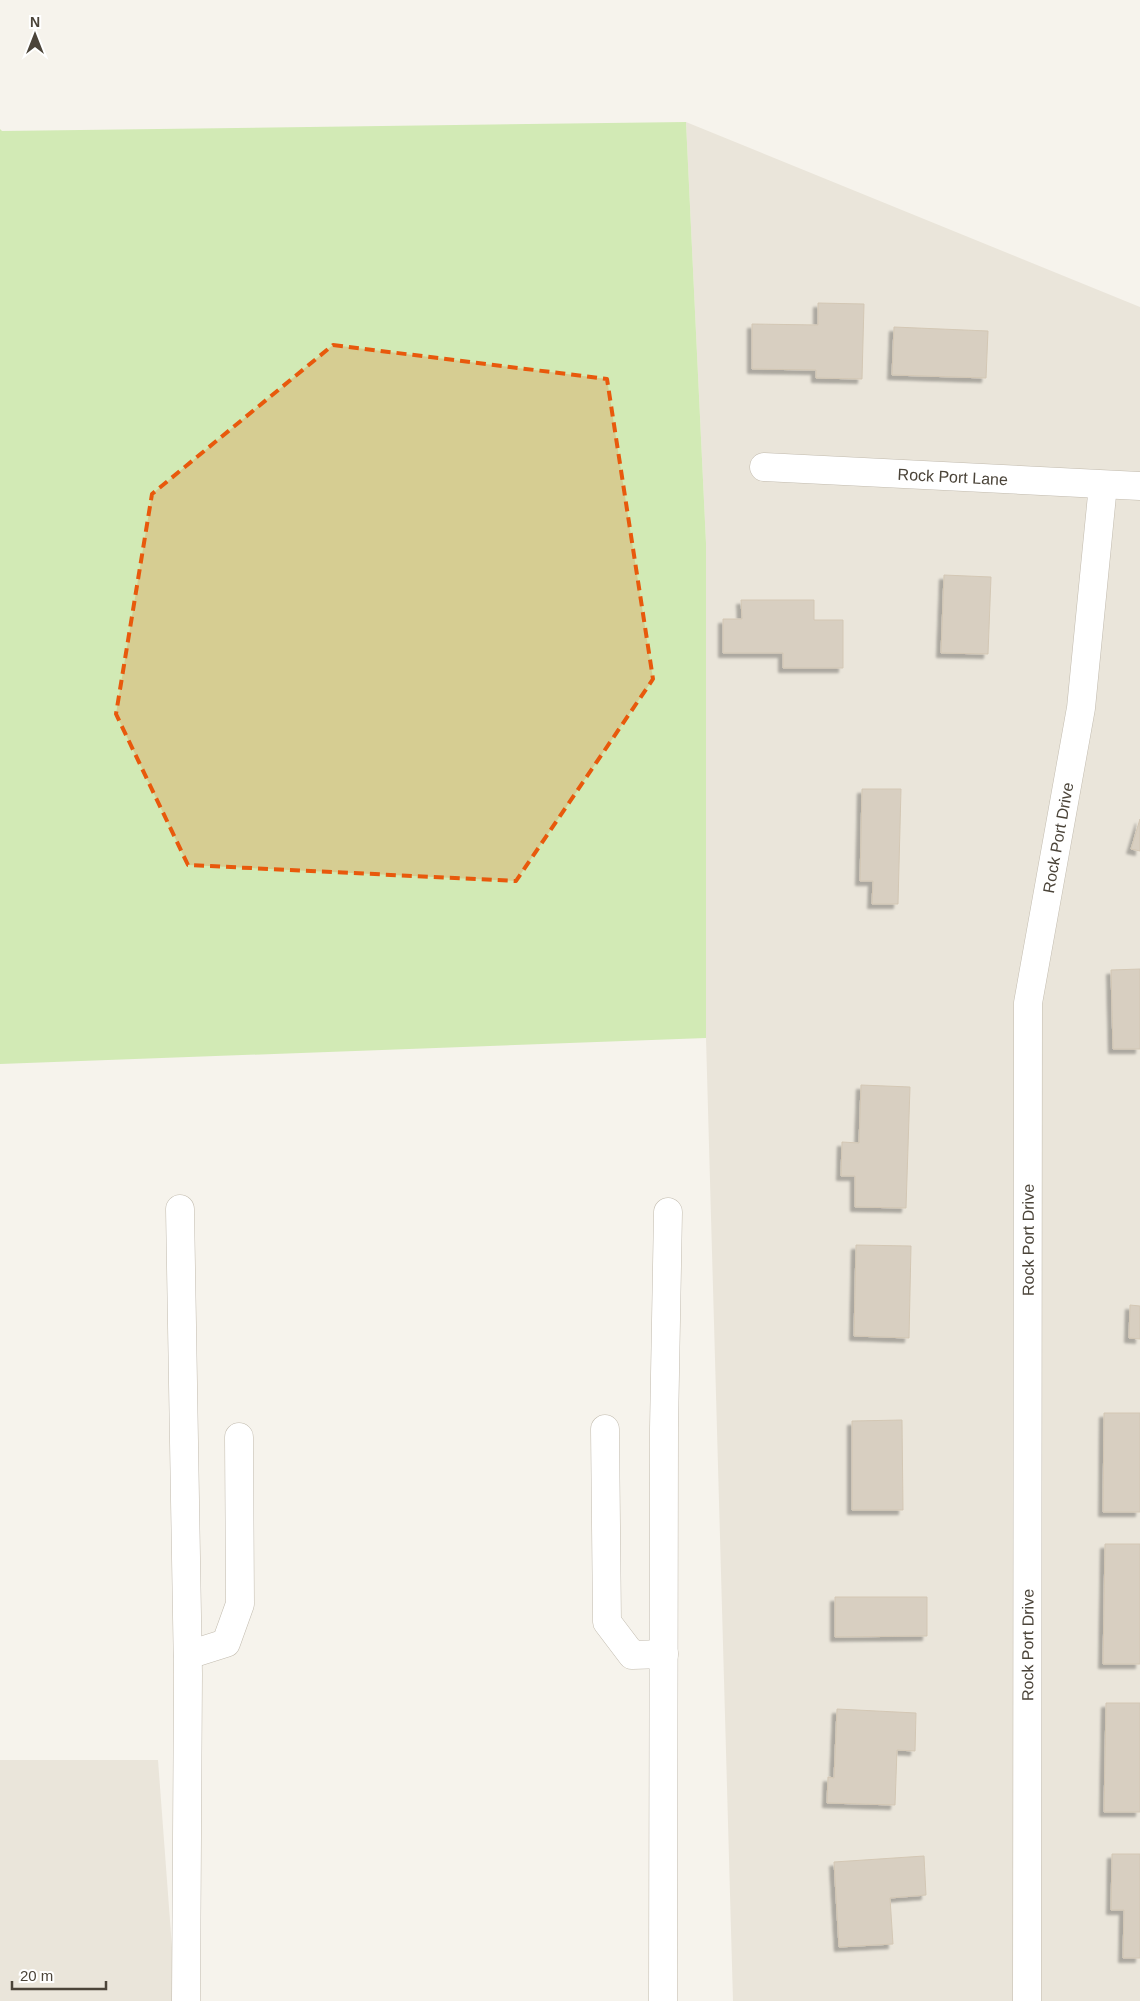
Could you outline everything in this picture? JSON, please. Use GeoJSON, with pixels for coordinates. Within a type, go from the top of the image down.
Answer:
{"type":"FeatureCollection","features":[{"type":"Feature","properties":{"kind":"street","name":"Rock Port Lane"},"geometry":{"type":"LineString","coordinates":[[764,467],[1140,486]]}},
{"type":"Feature","properties":{"kind":"street","name":"Rock Port Drive"},"geometry":{"type":"LineString","coordinates":[[1027,2001],[1028,1003],[1081,708],[1102,485]]}},
{"type":"Feature","properties":{"kind":"street"},"geometry":{"type":"LineString","coordinates":[[180,1210],[188,1655],[186,2001]]}},
{"type":"Feature","properties":{"kind":"street"},"geometry":{"type":"LineString","coordinates":[[663,2001],[664,1428],[668,1212]]}},
{"type":"Feature","properties":{"kind":"street"},"geometry":{"type":"LineString","coordinates":[[605,1429],[607,1622],[632,1655],[664,1654]]}},
{"type":"Feature","properties":{"kind":"street"},"geometry":{"type":"LineString","coordinates":[[188,1655],[226,1643],[240,1604],[239,1437]]}},
{"type":"Feature","properties":{"kind":"highlighted area"},"geometry":{"type":"Polygon","coordinates":[[[333,345],[607,379],[653,679],[516,881],[188,865],[116,714],[152,494],[333,345]]]}},
{"type":"Feature","properties":{"kind":"shaded area"},"geometry":{"type":"Polygon","coordinates":[[[686,122],[1140,307],[1140,2001],[733,2001],[706,1038],[706,543],[686,122]]]}},
{"type":"Feature","properties":{"kind":"shaded area"},"geometry":{"type":"Polygon","coordinates":[[[0,1760],[158,1760],[176,2001],[0,2001],[0,1760]]]}},
{"type":"Feature","properties":{"kind":"green space"},"geometry":{"type":"Polygon","coordinates":[[[686,122],[706,543],[706,1038],[0,1064],[0,129],[2,131],[686,122]]]}},
{"type":"Feature","properties":{"kind":"building"},"geometry":{"type":"Polygon","coordinates":[[[818,303],[864,304],[862,379],[816,378],[816,370],[752,369],[752,324],[818,325],[818,303]]]}},
{"type":"Feature","properties":{"kind":"building"},"geometry":{"type":"Polygon","coordinates":[[[894,327],[988,331],[986,378],[892,375],[894,327]]]}},
{"type":"Feature","properties":{"kind":"building"},"geometry":{"type":"Polygon","coordinates":[[[944,575],[991,577],[988,654],[941,653],[944,575]]]}},
{"type":"Feature","properties":{"kind":"building"},"geometry":{"type":"Polygon","coordinates":[[[741,600],[814,600],[814,620],[843,620],[843,668],[783,668],[783,653],[723,653],[723,619],[742,619],[741,600]]]}},
{"type":"Feature","properties":{"kind":"building"},"geometry":{"type":"Polygon","coordinates":[[[862,789],[901,789],[898,904],[872,904],[873,881],[860,881],[862,789]]]}},
{"type":"Feature","properties":{"kind":"building"},"geometry":{"type":"Polygon","coordinates":[[[1140,819],[1140,851],[1131,849],[1140,819]]]}},
{"type":"Feature","properties":{"kind":"building"},"geometry":{"type":"Polygon","coordinates":[[[1140,969],[1140,1049],[1113,1049],[1111,970],[1140,969]]]}},
{"type":"Feature","properties":{"kind":"building"},"geometry":{"type":"Polygon","coordinates":[[[861,1085],[910,1087],[906,1208],[855,1207],[855,1176],[841,1176],[842,1142],[859,1143],[861,1085]]]}},
{"type":"Feature","properties":{"kind":"building"},"geometry":{"type":"Polygon","coordinates":[[[856,1245],[911,1246],[909,1338],[854,1336],[856,1245]]]}},
{"type":"Feature","properties":{"kind":"building"},"geometry":{"type":"Polygon","coordinates":[[[1130,1305],[1140,1306],[1140,1339],[1129,1338],[1130,1305]]]}},
{"type":"Feature","properties":{"kind":"building"},"geometry":{"type":"Polygon","coordinates":[[[1104,1413],[1140,1413],[1140,1512],[1103,1512],[1104,1413]]]}},
{"type":"Feature","properties":{"kind":"building"},"geometry":{"type":"Polygon","coordinates":[[[902,1420],[903,1510],[852,1510],[852,1421],[902,1420]]]}},
{"type":"Feature","properties":{"kind":"building"},"geometry":{"type":"Polygon","coordinates":[[[1105,1544],[1140,1544],[1140,1664],[1103,1664],[1105,1544]]]}},
{"type":"Feature","properties":{"kind":"building"},"geometry":{"type":"Polygon","coordinates":[[[835,1597],[927,1597],[927,1636],[835,1637],[835,1597]]]}},
{"type":"Feature","properties":{"kind":"building"},"geometry":{"type":"Polygon","coordinates":[[[1106,1703],[1140,1703],[1140,1812],[1104,1812],[1106,1703]]]}},
{"type":"Feature","properties":{"kind":"building"},"geometry":{"type":"Polygon","coordinates":[[[837,1709],[916,1713],[915,1751],[897,1750],[895,1805],[827,1803],[828,1777],[834,1778],[837,1709]]]}},
{"type":"Feature","properties":{"kind":"building"},"geometry":{"type":"Polygon","coordinates":[[[1112,1854],[1140,1854],[1140,1958],[1123,1958],[1124,1910],[1111,1910],[1112,1854]]]}},
{"type":"Feature","properties":{"kind":"building"},"geometry":{"type":"Polygon","coordinates":[[[924,1856],[926,1895],[890,1898],[893,1944],[839,1947],[834,1862],[924,1856]]]}}]}
